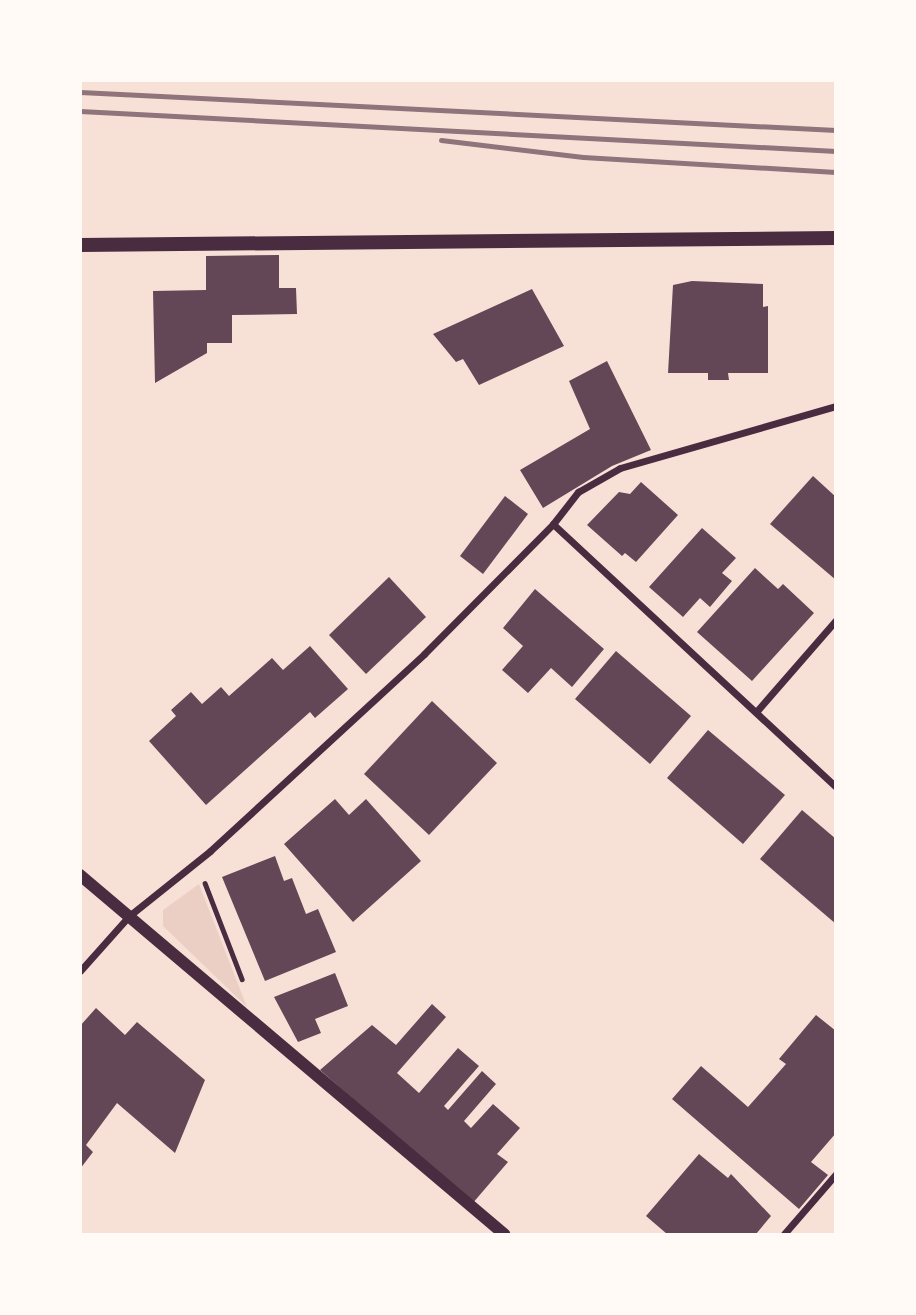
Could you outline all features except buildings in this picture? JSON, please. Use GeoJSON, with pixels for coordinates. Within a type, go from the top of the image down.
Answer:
{"type":"FeatureCollection","features":[{"type":"Feature","properties":{"kind":"main road"},"geometry":{"type":"LineString","coordinates":[[80,245],[835,238]]}},
{"type":"Feature","properties":{"kind":"street"},"geometry":{"type":"LineString","coordinates":[[80,971],[128,916],[197,862],[424,654],[553,524],[578,492],[620,468],[835,406]]}},
{"type":"Feature","properties":{"kind":"street"},"geometry":{"type":"LineString","coordinates":[[553,524],[835,787]]}},
{"type":"Feature","properties":{"kind":"street"},"geometry":{"type":"LineString","coordinates":[[756,712],[835,620]]}},
{"type":"Feature","properties":{"kind":"street"},"geometry":{"type":"LineString","coordinates":[[80,875],[504,1234]]}},
{"type":"Feature","properties":{"kind":"street"},"geometry":{"type":"LineString","coordinates":[[784,1234],[835,1174]]}},
{"type":"Feature","properties":{"kind":"path"},"geometry":{"type":"LineString","coordinates":[[197,862],[262,1029]]}},
{"type":"Feature","properties":{"kind":"shaded area"},"geometry":{"type":"Polygon","coordinates":[[[199,884],[247,1007],[163,926],[163,910],[199,884]]]}},
{"type":"Feature","properties":{"kind":"railway"},"geometry":{"type":"LineString","coordinates":[[80,92],[836,130]]}},
{"type":"Feature","properties":{"kind":"railway"},"geometry":{"type":"LineString","coordinates":[[80,111],[836,151]]}},
{"type":"Feature","properties":{"kind":"railway"},"geometry":{"type":"LineString","coordinates":[[441,140],[583,157],[836,172]]}}]}
